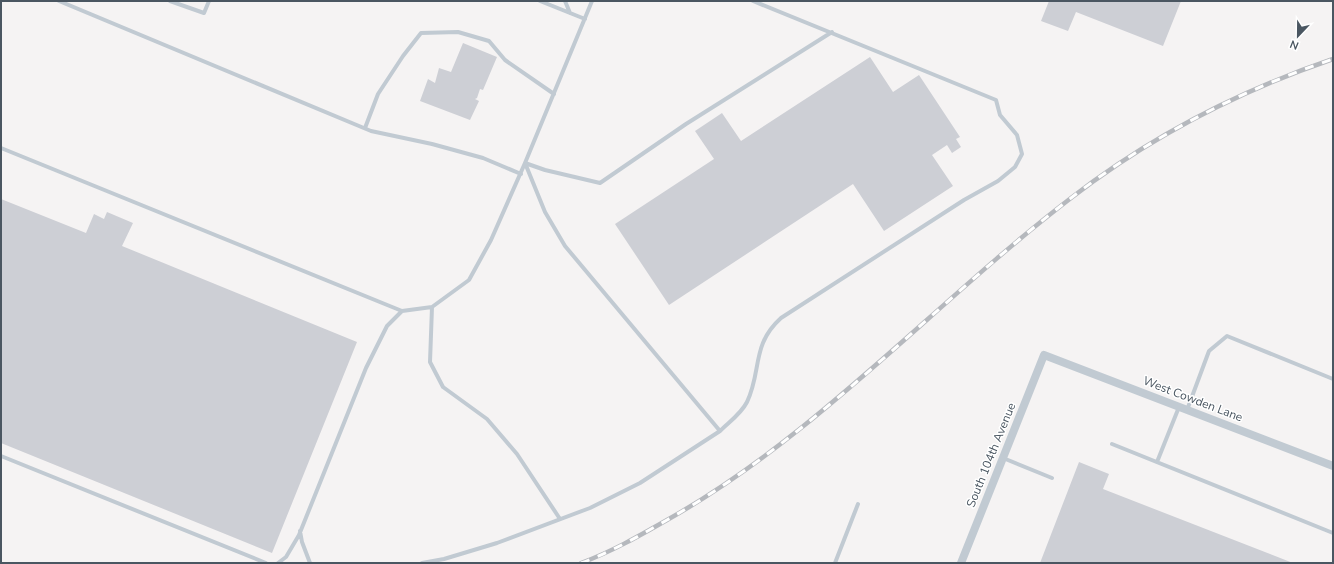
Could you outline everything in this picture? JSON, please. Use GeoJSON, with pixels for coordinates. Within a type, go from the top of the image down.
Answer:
{"type":"FeatureCollection","features":[{"type":"Feature","properties":{"kind":"street","name":"West Cowden Lane"},"geometry":{"type":"LineString","coordinates":[[1044,355],[1333,466]]}},
{"type":"Feature","properties":{"kind":"street","name":"South 104th Avenue"},"geometry":{"type":"LineString","coordinates":[[961,563],[1044,355]]}},
{"type":"Feature","properties":{"kind":"lane"},"geometry":{"type":"LineString","coordinates":[[59,1],[365,128],[483,158],[521,174]]}},
{"type":"Feature","properties":{"kind":"lane"},"geometry":{"type":"LineString","coordinates":[[170,1],[204,13],[209,1]]}},
{"type":"Feature","properties":{"kind":"lane"},"geometry":{"type":"LineString","coordinates":[[540,1],[585,19]]}},
{"type":"Feature","properties":{"kind":"lane"},"geometry":{"type":"LineString","coordinates":[[565,1],[570,13]]}},
{"type":"Feature","properties":{"kind":"lane"},"geometry":{"type":"LineString","coordinates":[[1,148],[402,311],[432,307],[470,280],[491,240],[521,174],[592,1]]}},
{"type":"Feature","properties":{"kind":"lane"},"geometry":{"type":"LineString","coordinates":[[422,563],[444,559],[497,543],[590,508],[640,483],[720,431],[741,411],[747,402],[752,388],[760,350],[767,332],[772,325],[964,200],[998,181],[1015,167],[1022,154],[1017,135],[1000,115],[996,100],[753,1]]}},
{"type":"Feature","properties":{"kind":"lane"},"geometry":{"type":"LineString","coordinates":[[365,128],[378,94],[403,56],[421,33],[458,32],[489,41],[505,60],[554,94]]}},
{"type":"Feature","properties":{"kind":"lane"},"geometry":{"type":"LineString","coordinates":[[525,163],[545,170],[600,183],[686,124],[832,32]]}},
{"type":"Feature","properties":{"kind":"lane"},"geometry":{"type":"LineString","coordinates":[[525,163],[545,212],[566,246],[720,431]]}},
{"type":"Feature","properties":{"kind":"lane"},"geometry":{"type":"LineString","coordinates":[[432,307],[430,362],[443,387],[487,419],[517,454],[560,519]]}},
{"type":"Feature","properties":{"kind":"lane"},"geometry":{"type":"LineString","coordinates":[[278,563],[286,557],[300,531],[366,368],[387,326],[402,311]]}},
{"type":"Feature","properties":{"kind":"lane"},"geometry":{"type":"LineString","coordinates":[[1187,410],[1209,351],[1227,336],[1333,379]]}},
{"type":"Feature","properties":{"kind":"lane"},"geometry":{"type":"LineString","coordinates":[[1157,462],[1178,407]]}},
{"type":"Feature","properties":{"kind":"lane"},"geometry":{"type":"LineString","coordinates":[[1112,444],[1333,533]]}},
{"type":"Feature","properties":{"kind":"lane"},"geometry":{"type":"LineString","coordinates":[[1,456],[266,563]]}},
{"type":"Feature","properties":{"kind":"lane"},"geometry":{"type":"LineString","coordinates":[[1003,458],[1052,478]]}},
{"type":"Feature","properties":{"kind":"lane"},"geometry":{"type":"LineString","coordinates":[[835,563],[858,504]]}},
{"type":"Feature","properties":{"kind":"lane"},"geometry":{"type":"LineString","coordinates":[[300,531],[302,542],[310,563]]}},
{"type":"Feature","properties":{"kind":"building"},"geometry":{"type":"Polygon","coordinates":[[[1049,1],[1181,1],[1163,46],[1076,12],[1068,31],[1041,21],[1049,1]]]}},
{"type":"Feature","properties":{"kind":"building"},"geometry":{"type":"Polygon","coordinates":[[[463,43],[497,57],[483,90],[480,89],[477,98],[475,99],[479,101],[470,120],[420,101],[428,79],[435,83],[439,68],[451,72],[463,43]]]}},
{"type":"Feature","properties":{"kind":"building"},"geometry":{"type":"Polygon","coordinates":[[[870,57],[893,92],[919,75],[960,137],[956,139],[961,147],[952,153],[947,145],[932,155],[953,186],[884,231],[853,184],[669,305],[615,224],[714,159],[695,131],[722,113],[741,141],[870,57]]]}},
{"type":"Feature","properties":{"kind":"building"},"geometry":{"type":"Polygon","coordinates":[[[1,199],[86,233],[94,214],[104,219],[107,212],[133,223],[122,246],[357,342],[272,553],[1,443],[1,199]]]}},
{"type":"Feature","properties":{"kind":"building"},"geometry":{"type":"Polygon","coordinates":[[[1079,462],[1109,474],[1103,489],[1293,563],[1040,563],[1079,462]]]}},
{"type":"Feature","properties":{"kind":"railway"},"geometry":{"type":"LineString","coordinates":[[581,563],[614,549],[667,520],[722,486],[775,449],[874,366],[1020,238],[1071,198],[1132,155],[1196,118],[1230,101],[1333,59]]}}]}
